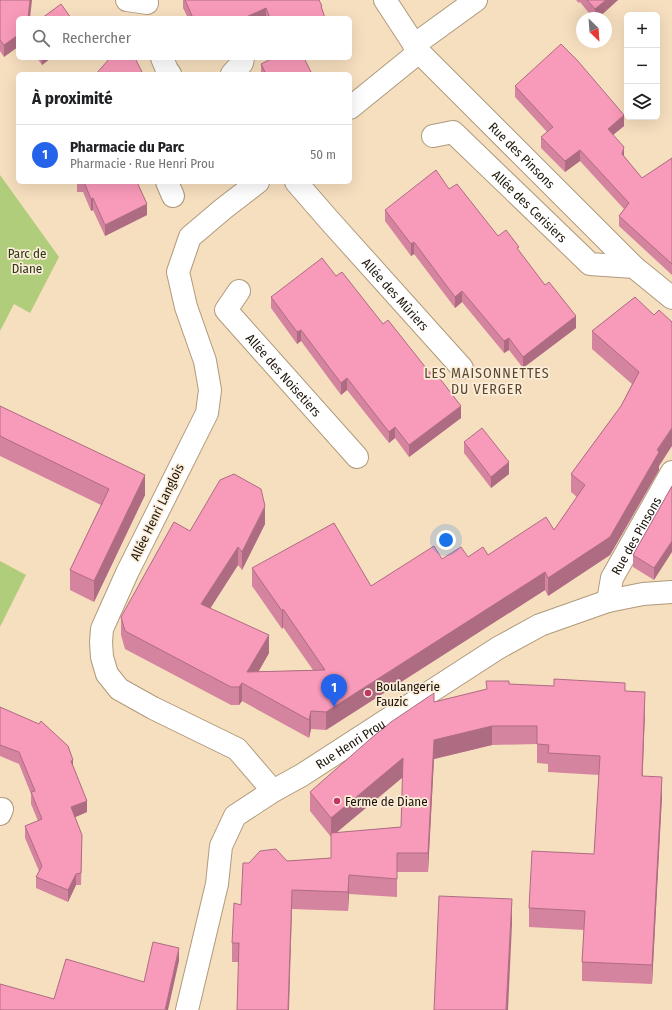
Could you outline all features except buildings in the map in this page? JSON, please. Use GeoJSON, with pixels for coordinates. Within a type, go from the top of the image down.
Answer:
{"type":"FeatureCollection","features":[{"type":"Feature","properties":{"kind":"street","name":"Rue des Pinsons"},"geometry":{"type":"LineString","coordinates":[[385,0],[417,49],[634,267],[672,298]]}},
{"type":"Feature","properties":{"kind":"street"},"geometry":{"type":"LineString","coordinates":[[352,106],[476,0]]}},
{"type":"Feature","properties":{"kind":"street"},"geometry":{"type":"LineString","coordinates":[[163,60],[168,72]]}},
{"type":"Feature","properties":{"kind":"street"},"geometry":{"type":"LineString","coordinates":[[234,72],[242,63],[243,60]]}},
{"type":"Feature","properties":{"kind":"street","name":"Allée des Cerisiers"},"geometry":{"type":"LineString","coordinates":[[433,136],[453,132],[590,264],[634,267]]}},
{"type":"Feature","properties":{"kind":"street","name":"Allée Henri Langlois"},"geometry":{"type":"LineString","coordinates":[[255,184],[190,237],[178,272],[186,307],[205,361],[210,390],[207,413],[127,573],[102,629],[101,642],[102,657],[107,674],[119,690],[237,749],[273,791]]}},
{"type":"Feature","properties":{"kind":"street","name":"Allée des Mûriers"},"geometry":{"type":"LineString","coordinates":[[298,184],[462,368]]}},
{"type":"Feature","properties":{"kind":"street","name":"Allée des Noisetiers"},"geometry":{"type":"LineString","coordinates":[[239,291],[226,310],[357,457]]}},
{"type":"Feature","properties":{"kind":"street","name":"Rue des Pinsons"},"geometry":{"type":"LineString","coordinates":[[608,601],[612,578],[672,472]]}},
{"type":"Feature","properties":{"kind":"street","name":"Rue Henri Prou"},"geometry":{"type":"LineString","coordinates":[[187,1010],[217,884],[221,846],[235,816],[273,791],[302,775],[498,648],[540,625],[608,601],[643,594],[672,592]]}},
{"type":"Feature","properties":{"kind":"green space","name":"Parc de Diane"},"geometry":{"type":"Polygon","coordinates":[[[0,175],[59,257],[30,313],[14,304],[0,331],[0,175]]]}},
{"type":"Feature","properties":{"kind":"green space"},"geometry":{"type":"Polygon","coordinates":[[[0,561],[26,575],[0,627],[0,561]]]}},
{"type":"Feature","properties":{"kind":"place","name":"Boulangerie Fauzic"},"geometry":{"type":"Point","coordinates":[368,693]}},
{"type":"Feature","properties":{"kind":"place","name":"Pharmacie du Parc"},"geometry":{"type":"Point","coordinates":[334,707]}},
{"type":"Feature","properties":{"kind":"place","name":"Ferme de Diane"},"geometry":{"type":"Point","coordinates":[337,801]}},
{"type":"Feature","properties":{"kind":"district","name":"LES MAISONNETTES DU VERGER"},"geometry":{"type":"Point","coordinates":[487,382]}}]}
